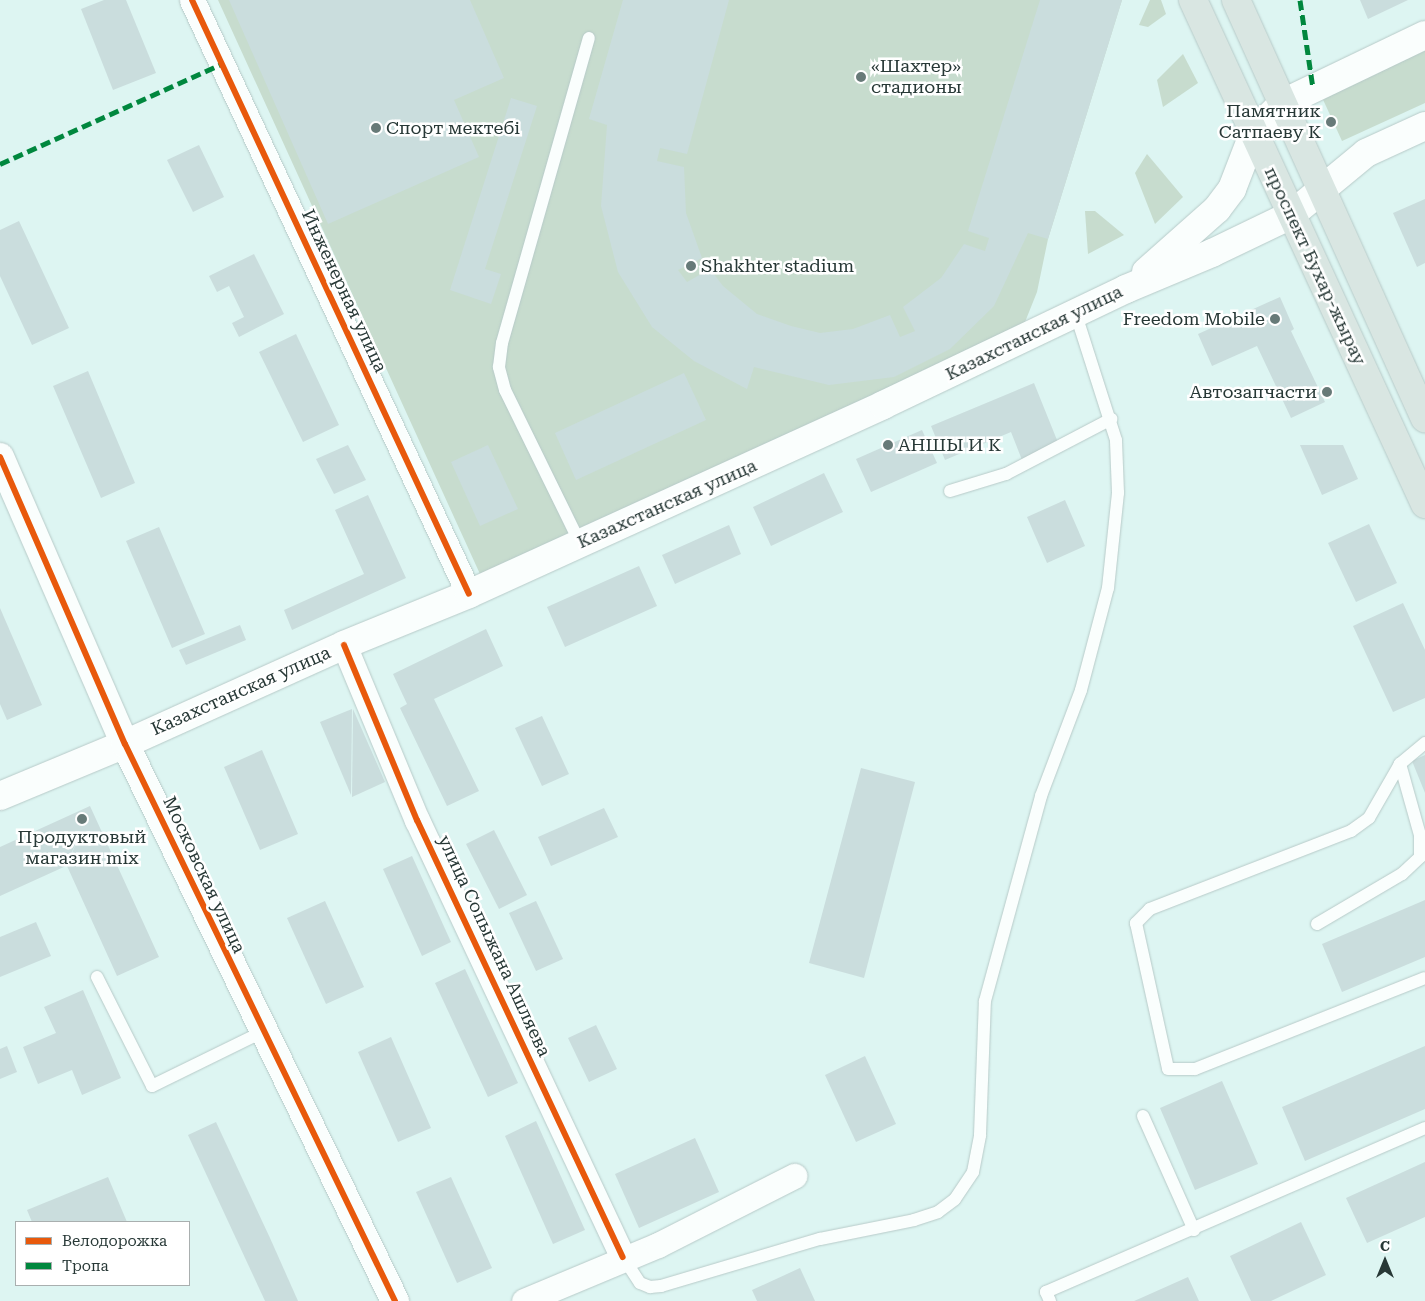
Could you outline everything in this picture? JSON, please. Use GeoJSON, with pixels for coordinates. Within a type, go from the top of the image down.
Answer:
{"type":"FeatureCollection","features":[{"type":"Feature","properties":{"kind":"main road","name":"проспект Бухар-жырау"},"geometry":{"type":"LineString","coordinates":[[1193,0],[1425,504]]}},
{"type":"Feature","properties":{"kind":"main road","name":"проспект Бухар-жырау"},"geometry":{"type":"LineString","coordinates":[[1236,0],[1425,418]]}},
{"type":"Feature","properties":{"kind":"main road"},"geometry":{"type":"LineString","coordinates":[[1126,289],[1217,209],[1232,189],[1254,132],[1283,103],[1425,35]]}},
{"type":"Feature","properties":{"kind":"main road","name":"Казахстанская улица"},"geometry":{"type":"LineString","coordinates":[[0,796],[125,744],[344,645],[469,594],[1076,315],[1126,289],[1212,253],[1291,215],[1323,191],[1366,153],[1425,126]]}},
{"type":"Feature","properties":{"kind":"main road","name":"Московская улица"},"geometry":{"type":"LineString","coordinates":[[0,457],[125,744],[262,1032],[395,1301]]}},
{"type":"Feature","properties":{"kind":"street","name":"Инженерная улица"},"geometry":{"type":"LineString","coordinates":[[192,0],[469,594]]}},
{"type":"Feature","properties":{"kind":"street","name":"улица Сопыжана Ашляева"},"geometry":{"type":"LineString","coordinates":[[344,645],[417,820],[623,1257]]}},
{"type":"Feature","properties":{"kind":"street"},"geometry":{"type":"LineString","coordinates":[[524,1301],[623,1257],[658,1245],[794,1176]]}},
{"type":"Feature","properties":{"kind":"lane"},"geometry":{"type":"LineString","coordinates":[[580,543],[505,390],[499,367],[502,343],[589,38]]}},
{"type":"Feature","properties":{"kind":"lane"},"geometry":{"type":"LineString","coordinates":[[623,1257],[640,1283],[650,1287],[662,1286],[820,1239],[914,1220],[938,1212],[955,1199],[973,1172],[980,1135],[985,1001],[1041,796],[1081,690],[1108,588],[1118,493],[1116,440],[1111,419],[1076,315]]}},
{"type":"Feature","properties":{"kind":"lane"},"geometry":{"type":"LineString","coordinates":[[950,491],[1006,474],[1111,419]]}},
{"type":"Feature","properties":{"kind":"lane"},"geometry":{"type":"LineString","coordinates":[[1425,744],[1400,764],[1368,818],[1351,831],[1150,909],[1136,923],[1168,1068],[1194,1069],[1425,978]]}},
{"type":"Feature","properties":{"kind":"lane"},"geometry":{"type":"LineString","coordinates":[[1317,924],[1402,874],[1420,857],[1420,835],[1400,764]]}},
{"type":"Feature","properties":{"kind":"lane"},"geometry":{"type":"LineString","coordinates":[[98,977],[152,1086],[262,1032]]}},
{"type":"Feature","properties":{"kind":"lane"},"geometry":{"type":"LineString","coordinates":[[1143,1116],[1194,1230]]}},
{"type":"Feature","properties":{"kind":"lane"},"geometry":{"type":"LineString","coordinates":[[1050,1301],[1046,1292],[1194,1230],[1425,1128]]}},
{"type":"Feature","properties":{"kind":"green space","name":"Shakhter stadium"},"geometry":{"type":"Polygon","coordinates":[[[218,0],[1122,0],[1048,239],[1037,292],[1023,327],[480,574],[218,0]]]}},
{"type":"Feature","properties":{"kind":"green space"},"geometry":{"type":"Polygon","coordinates":[[[1150,0],[1161,0],[1166,14],[1148,27],[1139,25],[1150,0]]]}},
{"type":"Feature","properties":{"kind":"green space"},"geometry":{"type":"Polygon","coordinates":[[[1425,45],[1425,103],[1342,141],[1320,93],[1425,45]]]}},
{"type":"Feature","properties":{"kind":"green space"},"geometry":{"type":"Polygon","coordinates":[[[1183,54],[1198,83],[1163,107],[1157,80],[1183,54]]]}},
{"type":"Feature","properties":{"kind":"green space"},"geometry":{"type":"Polygon","coordinates":[[[1147,154],[1183,197],[1155,224],[1135,173],[1147,154]]]}},
{"type":"Feature","properties":{"kind":"green space"},"geometry":{"type":"Polygon","coordinates":[[[1085,211],[1095,211],[1124,235],[1088,254],[1085,211]]]}},
{"type":"Feature","properties":{"kind":"building"},"geometry":{"type":"Polygon","coordinates":[[[104,0],[126,0],[156,73],[113,90],[81,9],[104,0]]]}},
{"type":"Feature","properties":{"kind":"building","name":"Спорт мектебі"},"geometry":{"type":"Polygon","coordinates":[[[229,0],[470,0],[504,78],[454,100],[479,157],[328,224],[229,0]]]}},
{"type":"Feature","properties":{"kind":"building"},"geometry":{"type":"Polygon","coordinates":[[[623,0],[729,0],[687,154],[660,148],[657,161],[684,167],[686,213],[702,258],[678,270],[687,282],[710,269],[723,286],[757,314],[791,326],[820,333],[853,329],[890,315],[900,337],[915,331],[903,307],[941,278],[964,244],[985,251],[989,238],[968,231],[1040,0],[1122,0],[1048,239],[1028,233],[994,306],[950,349],[894,377],[829,385],[754,367],[747,389],[694,361],[652,327],[618,272],[601,206],[607,125],[589,119],[623,0]]]}},
{"type":"Feature","properties":{"kind":"building"},"geometry":{"type":"Polygon","coordinates":[[[1360,0],[1408,0],[1368,19],[1360,0]]]}},
{"type":"Feature","properties":{"kind":"building"},"geometry":{"type":"Polygon","coordinates":[[[511,98],[537,106],[485,269],[501,274],[491,304],[450,290],[511,98]]]}},
{"type":"Feature","properties":{"kind":"building"},"geometry":{"type":"Polygon","coordinates":[[[199,145],[224,197],[193,212],[167,160],[199,145]]]}},
{"type":"Feature","properties":{"kind":"building"},"geometry":{"type":"Polygon","coordinates":[[[1425,199],[1425,263],[1417,267],[1393,213],[1425,199]]]}},
{"type":"Feature","properties":{"kind":"building"},"geometry":{"type":"Polygon","coordinates":[[[19,221],[69,328],[32,345],[0,276],[0,230],[19,221]]]}},
{"type":"Feature","properties":{"kind":"building"},"geometry":{"type":"Polygon","coordinates":[[[254,254],[284,314],[239,337],[232,323],[244,317],[229,286],[217,292],[209,276],[254,254]]]}},
{"type":"Feature","properties":{"kind":"building"},"geometry":{"type":"Polygon","coordinates":[[[1280,297],[1294,329],[1291,331],[1325,402],[1291,418],[1257,346],[1212,366],[1198,334],[1280,297]]]}},
{"type":"Feature","properties":{"kind":"building"},"geometry":{"type":"Polygon","coordinates":[[[296,334],[339,425],[303,442],[259,352],[296,334]]]}},
{"type":"Feature","properties":{"kind":"building"},"geometry":{"type":"Polygon","coordinates":[[[88,371],[135,483],[101,498],[53,386],[88,371]]]}},
{"type":"Feature","properties":{"kind":"building"},"geometry":{"type":"Polygon","coordinates":[[[684,373],[706,420],[576,480],[555,433],[684,373]]]}},
{"type":"Feature","properties":{"kind":"building"},"geometry":{"type":"Polygon","coordinates":[[[1034,383],[1059,445],[1022,460],[1011,432],[945,460],[931,426],[1034,383]]]}},
{"type":"Feature","properties":{"kind":"building"},"geometry":{"type":"Polygon","coordinates":[[[922,430],[937,463],[871,492],[856,459],[922,430]]]}},
{"type":"Feature","properties":{"kind":"building"},"geometry":{"type":"Polygon","coordinates":[[[348,445],[366,480],[334,494],[316,459],[348,445]]]}},
{"type":"Feature","properties":{"kind":"building"},"geometry":{"type":"Polygon","coordinates":[[[488,445],[518,509],[480,526],[451,462],[488,445]]]}},
{"type":"Feature","properties":{"kind":"building"},"geometry":{"type":"Polygon","coordinates":[[[1300,445],[1343,445],[1358,479],[1322,495],[1300,445]]]}},
{"type":"Feature","properties":{"kind":"building"},"geometry":{"type":"Polygon","coordinates":[[[824,473],[843,512],[771,546],[753,507],[824,473]]]}},
{"type":"Feature","properties":{"kind":"building"},"geometry":{"type":"Polygon","coordinates":[[[368,495],[406,578],[292,630],[284,610],[364,574],[335,510],[368,495]]]}},
{"type":"Feature","properties":{"kind":"building"},"geometry":{"type":"Polygon","coordinates":[[[1065,500],[1085,546],[1047,563],[1027,517],[1065,500]]]}},
{"type":"Feature","properties":{"kind":"building"},"geometry":{"type":"Polygon","coordinates":[[[1369,524],[1397,583],[1356,602],[1328,543],[1369,524]]]}},
{"type":"Feature","properties":{"kind":"building"},"geometry":{"type":"Polygon","coordinates":[[[729,525],[741,554],[675,584],[662,555],[729,525]]]}},
{"type":"Feature","properties":{"kind":"building"},"geometry":{"type":"Polygon","coordinates":[[[159,527],[205,634],[172,648],[126,541],[159,527]]]}},
{"type":"Feature","properties":{"kind":"building"},"geometry":{"type":"Polygon","coordinates":[[[639,566],[657,606],[565,647],[547,607],[639,566]]]}},
{"type":"Feature","properties":{"kind":"building"},"geometry":{"type":"Polygon","coordinates":[[[1403,603],[1425,650],[1425,698],[1393,712],[1353,626],[1403,603]]]}},
{"type":"Feature","properties":{"kind":"building"},"geometry":{"type":"Polygon","coordinates":[[[0,608],[42,705],[7,720],[0,704],[0,608]]]}},
{"type":"Feature","properties":{"kind":"building"},"geometry":{"type":"Polygon","coordinates":[[[240,625],[246,640],[186,665],[179,650],[240,625]]]}},
{"type":"Feature","properties":{"kind":"building"},"geometry":{"type":"Polygon","coordinates":[[[486,629],[503,666],[434,699],[479,791],[447,806],[400,708],[407,704],[393,674],[486,629]]]}},
{"type":"Feature","properties":{"kind":"building"},"geometry":{"type":"Polygon","coordinates":[[[352,709],[351,795],[320,722],[352,709]]]}},
{"type":"Feature","properties":{"kind":"building"},"geometry":{"type":"Polygon","coordinates":[[[353,709],[385,782],[352,797],[353,709]]]}},
{"type":"Feature","properties":{"kind":"building"},"geometry":{"type":"Polygon","coordinates":[[[542,716],[569,774],[542,786],[515,728],[542,716]]]}},
{"type":"Feature","properties":{"kind":"building"},"geometry":{"type":"Polygon","coordinates":[[[262,750],[298,834],[260,850],[224,767],[262,750]]]}},
{"type":"Feature","properties":{"kind":"building"},"geometry":{"type":"Polygon","coordinates":[[[1425,755],[1425,793],[1412,761],[1425,755]]]}},
{"type":"Feature","properties":{"kind":"building"},"geometry":{"type":"Polygon","coordinates":[[[861,768],[915,782],[864,978],[809,963],[861,768]]]}},
{"type":"Feature","properties":{"kind":"building"},"geometry":{"type":"Polygon","coordinates":[[[90,806],[159,957],[117,976],[67,866],[78,838],[66,866],[0,896],[0,847],[90,806]]]}},
{"type":"Feature","properties":{"kind":"building"},"geometry":{"type":"Polygon","coordinates":[[[604,808],[618,837],[551,866],[538,837],[604,808]]]}},
{"type":"Feature","properties":{"kind":"building"},"geometry":{"type":"Polygon","coordinates":[[[494,830],[527,895],[499,909],[466,844],[494,830]]]}},
{"type":"Feature","properties":{"kind":"building"},"geometry":{"type":"Polygon","coordinates":[[[412,856],[451,942],[422,956],[383,869],[412,856]]]}},
{"type":"Feature","properties":{"kind":"building"},"geometry":{"type":"Polygon","coordinates":[[[1425,900],[1425,957],[1342,992],[1322,944],[1425,900]]]}},
{"type":"Feature","properties":{"kind":"building"},"geometry":{"type":"Polygon","coordinates":[[[325,901],[364,987],[326,1004],[287,918],[325,901]]]}},
{"type":"Feature","properties":{"kind":"building"},"geometry":{"type":"Polygon","coordinates":[[[536,901],[563,959],[536,971],[509,913],[536,901]]]}},
{"type":"Feature","properties":{"kind":"building"},"geometry":{"type":"Polygon","coordinates":[[[36,922],[51,956],[0,977],[0,937],[36,922]]]}},
{"type":"Feature","properties":{"kind":"building"},"geometry":{"type":"Polygon","coordinates":[[[465,969],[518,1083],[488,1097],[435,983],[465,969]]]}},
{"type":"Feature","properties":{"kind":"building"},"geometry":{"type":"Polygon","coordinates":[[[83,990],[121,1078],[82,1095],[72,1070],[38,1084],[23,1047],[56,1033],[44,1007],[83,990]]]}},
{"type":"Feature","properties":{"kind":"building"},"geometry":{"type":"Polygon","coordinates":[[[596,1025],[617,1069],[589,1082],[568,1038],[596,1025]]]}},
{"type":"Feature","properties":{"kind":"building"},"geometry":{"type":"Polygon","coordinates":[[[391,1037],[431,1128],[398,1142],[358,1052],[391,1037]]]}},
{"type":"Feature","properties":{"kind":"building"},"geometry":{"type":"Polygon","coordinates":[[[7,1046],[17,1072],[0,1079],[0,1049],[7,1046]]]}},
{"type":"Feature","properties":{"kind":"building"},"geometry":{"type":"Polygon","coordinates":[[[1425,1046],[1425,1109],[1305,1161],[1282,1107],[1425,1046]]]}},
{"type":"Feature","properties":{"kind":"building"},"geometry":{"type":"Polygon","coordinates":[[[865,1056],[896,1124],[856,1142],[825,1075],[865,1056]]]}},
{"type":"Feature","properties":{"kind":"building"},"geometry":{"type":"Polygon","coordinates":[[[1222,1081],[1258,1164],[1195,1190],[1160,1108],[1222,1081]]]}},
{"type":"Feature","properties":{"kind":"building"},"geometry":{"type":"Polygon","coordinates":[[[536,1121],[585,1230],[553,1244],[505,1136],[536,1121]]]}},
{"type":"Feature","properties":{"kind":"building"},"geometry":{"type":"Polygon","coordinates":[[[216,1122],[298,1301],[265,1301],[188,1135],[216,1122]]]}},
{"type":"Feature","properties":{"kind":"building"},"geometry":{"type":"Polygon","coordinates":[[[695,1138],[719,1192],[639,1228],[615,1174],[695,1138]]]}},
{"type":"Feature","properties":{"kind":"building"},"geometry":{"type":"Polygon","coordinates":[[[1425,1162],[1425,1217],[1367,1243],[1346,1198],[1425,1162]]]}},
{"type":"Feature","properties":{"kind":"building"},"geometry":{"type":"Polygon","coordinates":[[[108,1177],[127,1221],[32,1221],[27,1210],[108,1177]]]}},
{"type":"Feature","properties":{"kind":"building"},"geometry":{"type":"Polygon","coordinates":[[[451,1177],[492,1268],[457,1283],[416,1192],[451,1177]]]}},
{"type":"Feature","properties":{"kind":"building"},"geometry":{"type":"Polygon","coordinates":[[[1301,1222],[1326,1275],[1271,1301],[1251,1301],[1230,1256],[1301,1222]]]}},
{"type":"Feature","properties":{"kind":"building"},"geometry":{"type":"Polygon","coordinates":[[[800,1268],[815,1301],[757,1301],[752,1290],[800,1268]]]}},
{"type":"Feature","properties":{"kind":"building"},"geometry":{"type":"Polygon","coordinates":[[[1188,1277],[1199,1301],[1134,1301],[1141,1298],[1188,1277]]]}},
{"type":"Feature","properties":{"kind":"marked path"},"geometry":{"type":"LineString","coordinates":[[1300,0],[1313,88]]}},
{"type":"Feature","properties":{"kind":"marked path"},"geometry":{"type":"LineString","coordinates":[[0,164],[221,64]]}},
{"type":"Feature","properties":{"kind":"cycle path"},"geometry":{"type":"LineString","coordinates":[[192,0],[469,594]]}},
{"type":"Feature","properties":{"kind":"cycle path"},"geometry":{"type":"LineString","coordinates":[[0,457],[125,744],[395,1301]]}},
{"type":"Feature","properties":{"kind":"cycle path"},"geometry":{"type":"LineString","coordinates":[[344,645],[417,820],[623,1257]]}},
{"type":"Feature","properties":{"kind":"place","name":"«Шахтер» стадионы"},"geometry":{"type":"Point","coordinates":[861,77]}},
{"type":"Feature","properties":{"kind":"place","name":"Памятник Сатпаеву К"},"geometry":{"type":"Point","coordinates":[1331,122]}},
{"type":"Feature","properties":{"kind":"place","name":"Спорт мектебі"},"geometry":{"type":"Point","coordinates":[376,128]}},
{"type":"Feature","properties":{"kind":"place","name":"Shakhter stadium"},"geometry":{"type":"Point","coordinates":[691,266]}},
{"type":"Feature","properties":{"kind":"place","name":"Freedom Mobile"},"geometry":{"type":"Point","coordinates":[1275,319]}},
{"type":"Feature","properties":{"kind":"place","name":"Автозапчасти"},"geometry":{"type":"Point","coordinates":[1327,392]}},
{"type":"Feature","properties":{"kind":"place","name":"АНШЫ И К"},"geometry":{"type":"Point","coordinates":[888,445]}},
{"type":"Feature","properties":{"kind":"place","name":"Продуктовый магазин mix"},"geometry":{"type":"Point","coordinates":[82,819]}}]}
